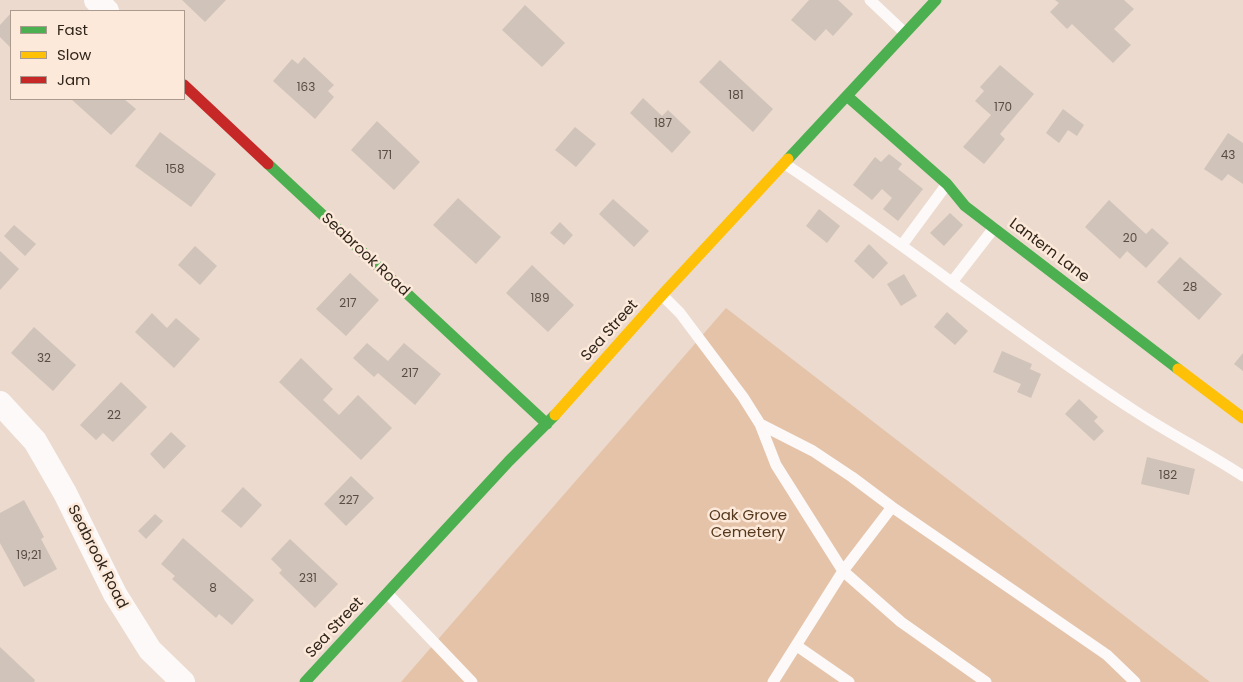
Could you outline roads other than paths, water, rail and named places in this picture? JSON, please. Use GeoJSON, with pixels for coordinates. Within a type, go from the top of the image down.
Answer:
{"type":"FeatureCollection","features":[{"type":"Feature","properties":{"kind":"street"},"geometry":{"type":"LineString","coordinates":[[96,0],[106,10]]}},
{"type":"Feature","properties":{"kind":"street","name":"Sea Street"},"geometry":{"type":"LineString","coordinates":[[305,682],[509,461],[548,424],[662,295],[936,0]]}},
{"type":"Feature","properties":{"kind":"street","name":"Seabrook Road"},"geometry":{"type":"LineString","coordinates":[[185,86],[548,424]]}},
{"type":"Feature","properties":{"kind":"street","name":"Lantern Lane"},"geometry":{"type":"LineString","coordinates":[[847,96],[947,184],[965,206],[1243,418]]}},
{"type":"Feature","properties":{"kind":"street","name":"Seabrook Road"},"geometry":{"type":"LineString","coordinates":[[0,403],[35,441],[65,493],[115,594],[150,650],[183,682]]}},
{"type":"Feature","properties":{"kind":"lane"},"geometry":{"type":"LineString","coordinates":[[870,0],[905,33]]}},
{"type":"Feature","properties":{"kind":"lane"},"geometry":{"type":"LineString","coordinates":[[785,164],[1136,412],[1243,476]]}},
{"type":"Feature","properties":{"kind":"lane"},"geometry":{"type":"LineString","coordinates":[[902,245],[947,184]]}},
{"type":"Feature","properties":{"kind":"lane"},"geometry":{"type":"LineString","coordinates":[[952,282],[994,228]]}},
{"type":"Feature","properties":{"kind":"lane"},"geometry":{"type":"LineString","coordinates":[[662,295],[680,313],[743,397],[760,424],[776,465],[843,571],[901,622],[986,682]]}},
{"type":"Feature","properties":{"kind":"lane"},"geometry":{"type":"LineString","coordinates":[[760,424],[813,451],[852,477],[892,508],[1107,655],[1135,682]]}},
{"type":"Feature","properties":{"kind":"lane"},"geometry":{"type":"LineString","coordinates":[[773,682],[843,571],[892,508]]}},
{"type":"Feature","properties":{"kind":"lane"},"geometry":{"type":"LineString","coordinates":[[387,593],[472,682]]}},
{"type":"Feature","properties":{"kind":"lane"},"geometry":{"type":"LineString","coordinates":[[797,646],[849,682]]}},
{"type":"Feature","properties":{"kind":"park label","name":"Oak Grove Cemetery"},"geometry":{"type":"Point","coordinates":[748,524]}}]}
